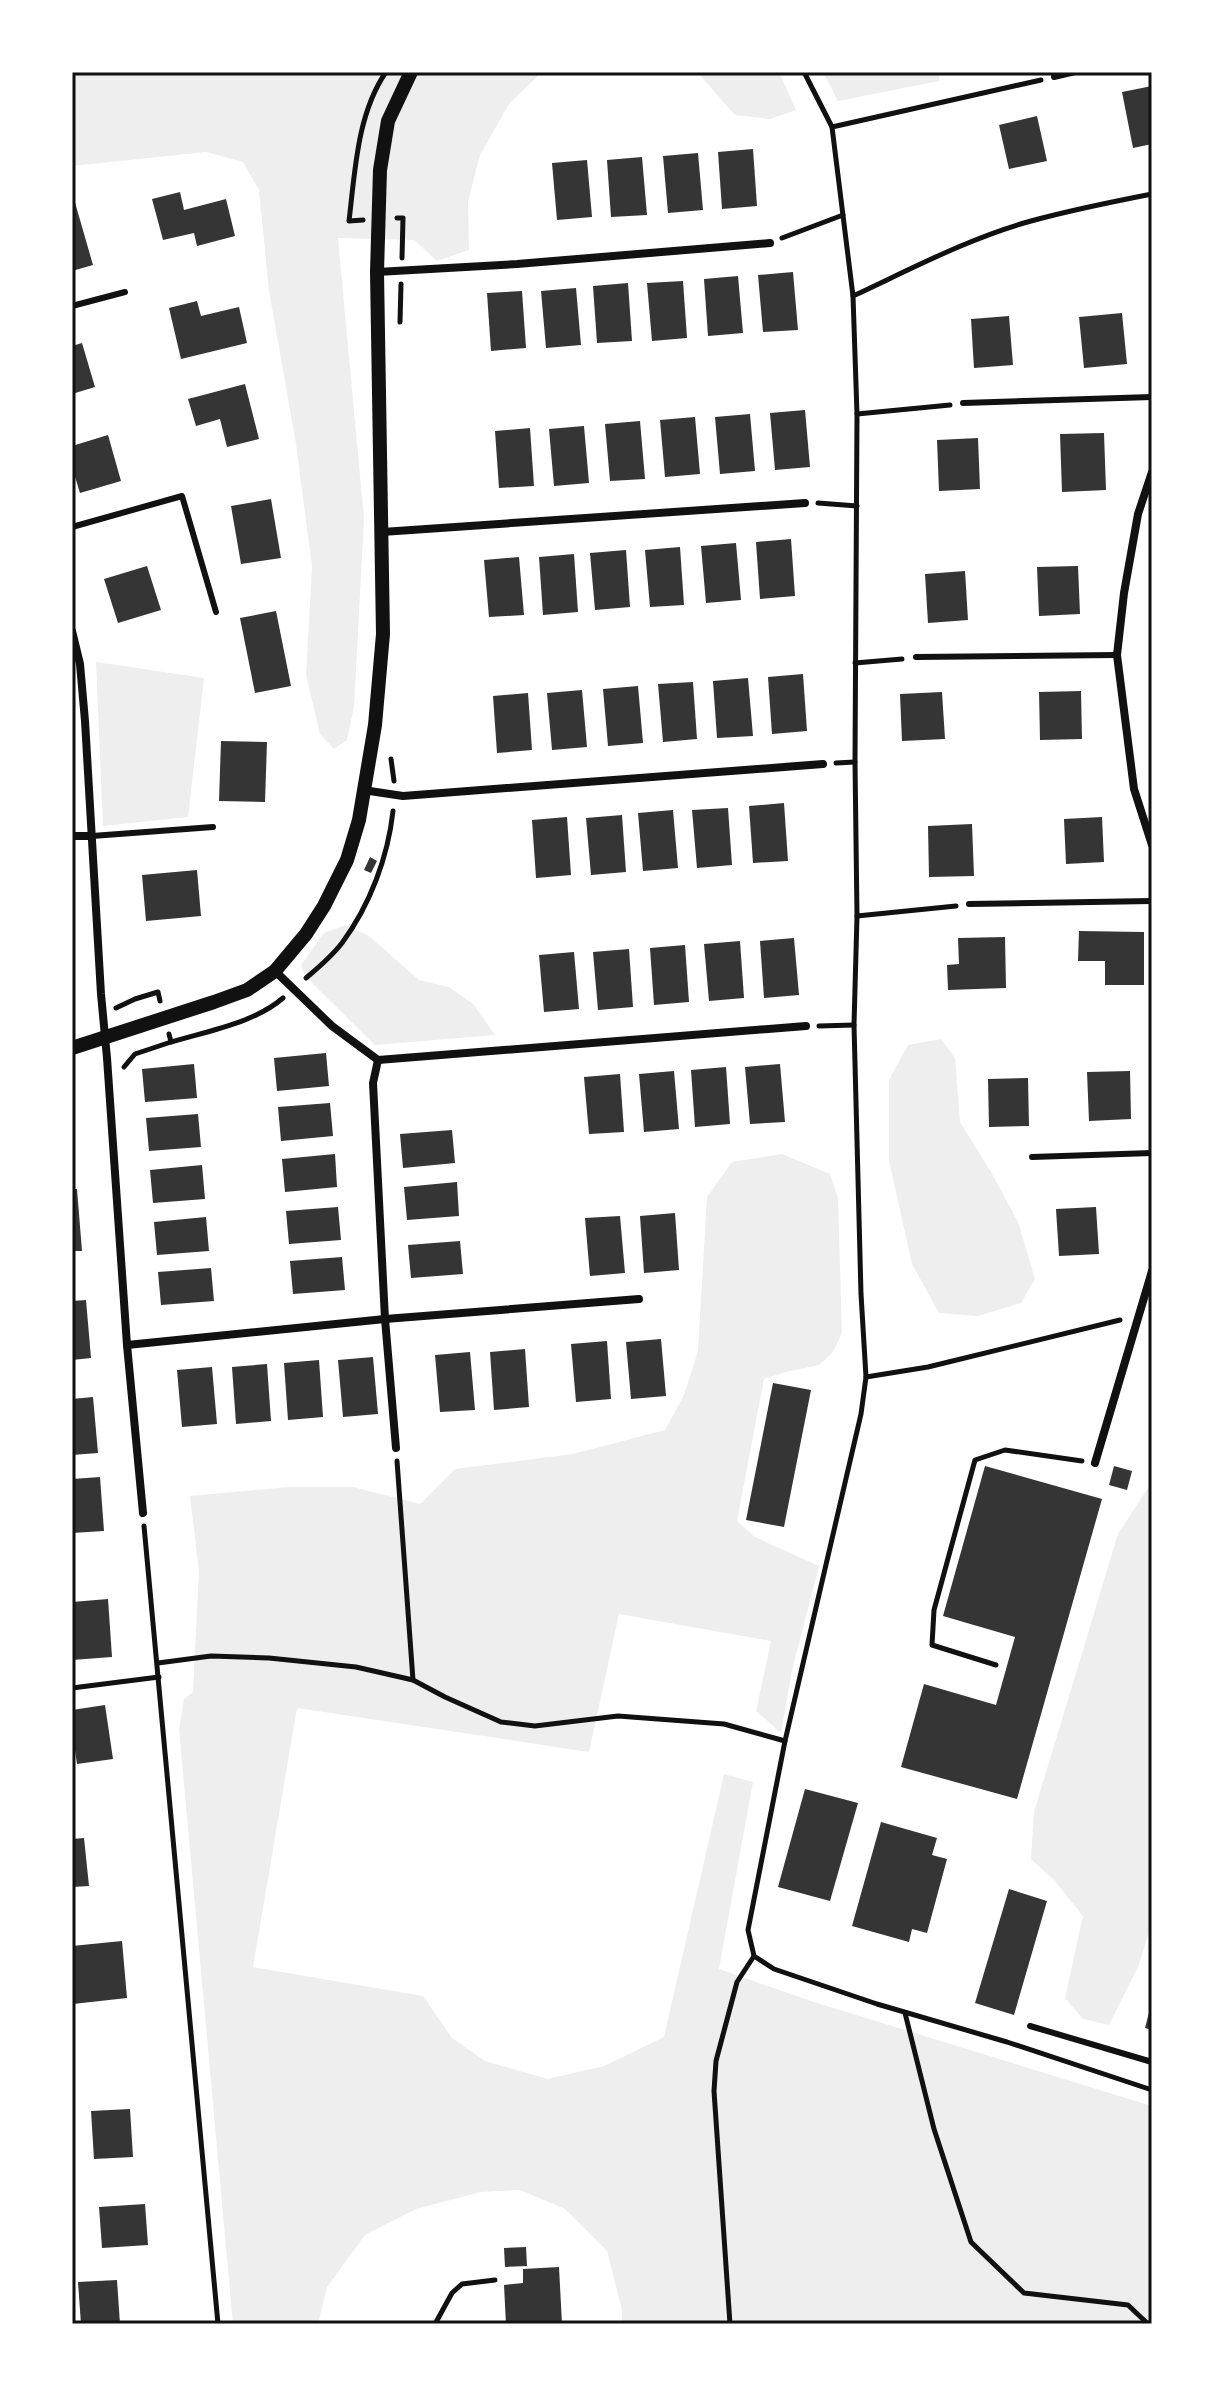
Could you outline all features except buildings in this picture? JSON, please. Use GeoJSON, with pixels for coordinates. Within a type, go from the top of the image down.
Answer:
{"type":"FeatureCollection","features":[{"type":"Feature","properties":{"kind":"street"},"geometry":{"type":"LineString","coordinates":[[72,1048],[247,990],[275,971],[306,934],[347,860],[359,820],[375,725],[383,634],[377,272],[380,170],[388,121],[411,72]]}},
{"type":"Feature","properties":{"kind":"street"},"geometry":{"type":"LineString","coordinates":[[377,272],[770,243]]}},
{"type":"Feature","properties":{"kind":"street"},"geometry":{"type":"LineString","coordinates":[[1152,472],[1138,514],[1117,655],[1134,789],[1152,845]]}},
{"type":"Feature","properties":{"kind":"street"},"geometry":{"type":"LineString","coordinates":[[382,532],[805,503]]}},
{"type":"Feature","properties":{"kind":"street"},"geometry":{"type":"LineString","coordinates":[[72,631],[80,664],[127,1345],[143,1513]]}},
{"type":"Feature","properties":{"kind":"street"},"geometry":{"type":"LineString","coordinates":[[363,790],[395,794],[543,787],[823,764]]}},
{"type":"Feature","properties":{"kind":"street"},"geometry":{"type":"LineString","coordinates":[[72,836],[92,836]]}},
{"type":"Feature","properties":{"kind":"street"},"geometry":{"type":"LineString","coordinates":[[275,971],[332,1026],[378,1060],[806,1026]]}},
{"type":"Feature","properties":{"kind":"street"},"geometry":{"type":"LineString","coordinates":[[378,1060],[373,1083],[385,1319],[396,1448]]}},
{"type":"Feature","properties":{"kind":"street"},"geometry":{"type":"LineString","coordinates":[[1095,1463],[1152,1271]]}},
{"type":"Feature","properties":{"kind":"street"},"geometry":{"type":"LineString","coordinates":[[127,1345],[385,1319],[639,1299]]}},
{"type":"Feature","properties":{"kind":"lane"},"geometry":{"type":"LineString","coordinates":[[1054,77],[1075,72]]}},
{"type":"Feature","properties":{"kind":"lane"},"geometry":{"type":"LineString","coordinates":[[72,306],[125,292]]}},
{"type":"Feature","properties":{"kind":"lane"},"geometry":{"type":"LineString","coordinates":[[963,403],[1152,397]]}},
{"type":"Feature","properties":{"kind":"lane"},"geometry":{"type":"LineString","coordinates":[[72,527],[182,496],[216,612]]}},
{"type":"Feature","properties":{"kind":"lane"},"geometry":{"type":"LineString","coordinates":[[916,657],[1117,655]]}},
{"type":"Feature","properties":{"kind":"lane"},"geometry":{"type":"LineString","coordinates":[[92,836],[213,827]]}},
{"type":"Feature","properties":{"kind":"lane"},"geometry":{"type":"LineString","coordinates":[[969,904],[1152,901]]}},
{"type":"Feature","properties":{"kind":"lane"},"geometry":{"type":"LineString","coordinates":[[1032,1157],[1152,1153]]}},
{"type":"Feature","properties":{"kind":"lane"},"geometry":{"type":"LineString","coordinates":[[1030,2026],[1152,2062]]}},
{"type":"Feature","properties":{"kind":"path"},"geometry":{"type":"LineString","coordinates":[[386,72],[366,114],[355,167],[349,221],[403,218],[400,333]]}},
{"type":"Feature","properties":{"kind":"path"},"geometry":{"type":"LineString","coordinates":[[804,72],[832,127],[853,296],[857,414],[857,916],[854,1025],[866,1377],[861,1414],[785,1741],[748,1930],[754,1956],[774,1969],[1152,2090]]}},
{"type":"Feature","properties":{"kind":"path"},"geometry":{"type":"LineString","coordinates":[[832,127],[1054,77]]}},
{"type":"Feature","properties":{"kind":"path"},"geometry":{"type":"LineString","coordinates":[[853,296],[1006,229],[1077,209],[1152,194]]}},
{"type":"Feature","properties":{"kind":"path"},"geometry":{"type":"LineString","coordinates":[[770,243],[843,215]]}},
{"type":"Feature","properties":{"kind":"path"},"geometry":{"type":"LineString","coordinates":[[857,414],[963,403]]}},
{"type":"Feature","properties":{"kind":"path"},"geometry":{"type":"LineString","coordinates":[[805,503],[857,506]]}},
{"type":"Feature","properties":{"kind":"path"},"geometry":{"type":"LineString","coordinates":[[855,663],[916,657]]}},
{"type":"Feature","properties":{"kind":"path"},"geometry":{"type":"LineString","coordinates":[[108,1071],[123,1069],[135,1054],[273,1007],[340,946],[356,920],[384,859],[395,794],[391,748]]}},
{"type":"Feature","properties":{"kind":"path"},"geometry":{"type":"LineString","coordinates":[[857,916],[969,904]]}},
{"type":"Feature","properties":{"kind":"path"},"geometry":{"type":"LineString","coordinates":[[103,1015],[135,999],[158,992],[171,1042]]}},
{"type":"Feature","properties":{"kind":"path"},"geometry":{"type":"LineString","coordinates":[[806,1026],[854,1025]]}},
{"type":"Feature","properties":{"kind":"path"},"geometry":{"type":"LineString","coordinates":[[866,1377],[928,1367],[1137,1316]]}},
{"type":"Feature","properties":{"kind":"path"},"geometry":{"type":"LineString","coordinates":[[396,1448],[413,1680]]}},
{"type":"Feature","properties":{"kind":"path"},"geometry":{"type":"LineString","coordinates":[[996,1665],[932,1645],[934,1610],[975,1460],[1005,1450],[1095,1463]]}},
{"type":"Feature","properties":{"kind":"path"},"geometry":{"type":"LineString","coordinates":[[143,1513],[218,2324]]}},
{"type":"Feature","properties":{"kind":"path"},"geometry":{"type":"LineString","coordinates":[[158,1663],[211,1656],[356,1667],[413,1680],[501,1722],[535,1726],[618,1716],[724,1724],[785,1741]]}},
{"type":"Feature","properties":{"kind":"path"},"geometry":{"type":"LineString","coordinates":[[72,1688],[159,1677]]}},
{"type":"Feature","properties":{"kind":"path"},"geometry":{"type":"LineString","coordinates":[[730,2324],[714,2091],[716,2061],[737,1982],[754,1956]]}},
{"type":"Feature","properties":{"kind":"path"},"geometry":{"type":"LineString","coordinates":[[904,2012],[934,2129],[971,2242],[1024,2293],[1128,2305],[1148,2324]]}},
{"type":"Feature","properties":{"kind":"path"},"geometry":{"type":"LineString","coordinates":[[435,2324],[452,2293],[462,2284],[495,2280]]}},
{"type":"Feature","properties":{"kind":"shaded area"},"geometry":{"type":"Polygon","coordinates":[[[72,72],[542,72],[509,104],[480,155],[468,202],[469,250],[437,261],[414,240],[338,238],[364,519],[354,707],[347,740],[334,749],[320,734],[306,675],[312,567],[296,444],[269,291],[259,190],[243,162],[206,152],[72,166],[72,72]]]}},
{"type":"Feature","properties":{"kind":"shaded area"},"geometry":{"type":"Polygon","coordinates":[[[697,72],[779,72],[796,110],[770,119],[735,115],[697,72]]]}},
{"type":"Feature","properties":{"kind":"shaded area"},"geometry":{"type":"Polygon","coordinates":[[[823,72],[939,72],[939,81],[838,101],[823,72]]]}},
{"type":"Feature","properties":{"kind":"shaded area"},"geometry":{"type":"Polygon","coordinates":[[[96,662],[204,678],[188,817],[103,826],[96,662]]]}},
{"type":"Feature","properties":{"kind":"shaded area"},"geometry":{"type":"Polygon","coordinates":[[[346,925],[369,936],[419,980],[449,987],[473,1004],[495,1035],[375,1045],[306,977],[301,965],[324,933],[346,925]]]}},
{"type":"Feature","properties":{"kind":"shaded area"},"geometry":{"type":"Polygon","coordinates":[[[941,1039],[955,1058],[960,1122],[1018,1222],[1035,1279],[1021,1303],[978,1316],[939,1313],[912,1264],[889,1161],[889,1080],[908,1045],[941,1039]]]}},
{"type":"Feature","properties":{"kind":"shaded area"},"geometry":{"type":"Polygon","coordinates":[[[782,1154],[830,1174],[838,1198],[842,1333],[833,1352],[819,1365],[764,1379],[737,1521],[755,1537],[819,1566],[792,1670],[781,1733],[756,1711],[771,1641],[619,1614],[589,1752],[297,1708],[253,1967],[423,1996],[452,2038],[485,2061],[548,2079],[604,2066],[664,2037],[724,1774],[753,1782],[719,1969],[814,2002],[1152,2106],[1152,2324],[622,2324],[622,2310],[607,2251],[565,2209],[520,2190],[481,2192],[416,2209],[365,2235],[327,2287],[318,2324],[233,2324],[179,1729],[184,1699],[193,1692],[199,1571],[190,1496],[289,1487],[353,1487],[420,1504],[455,1469],[573,1454],[665,1430],[684,1395],[698,1351],[707,1197],[732,1162],[782,1154]]]}},
{"type":"Feature","properties":{"kind":"shaded area"},"geometry":{"type":"Polygon","coordinates":[[[1152,1482],[1152,1923],[1138,1967],[1109,2025],[1083,2019],[1065,1998],[1083,1916],[1054,1880],[1031,1859],[1034,1812],[1118,1534],[1152,1482]]]}}]}
